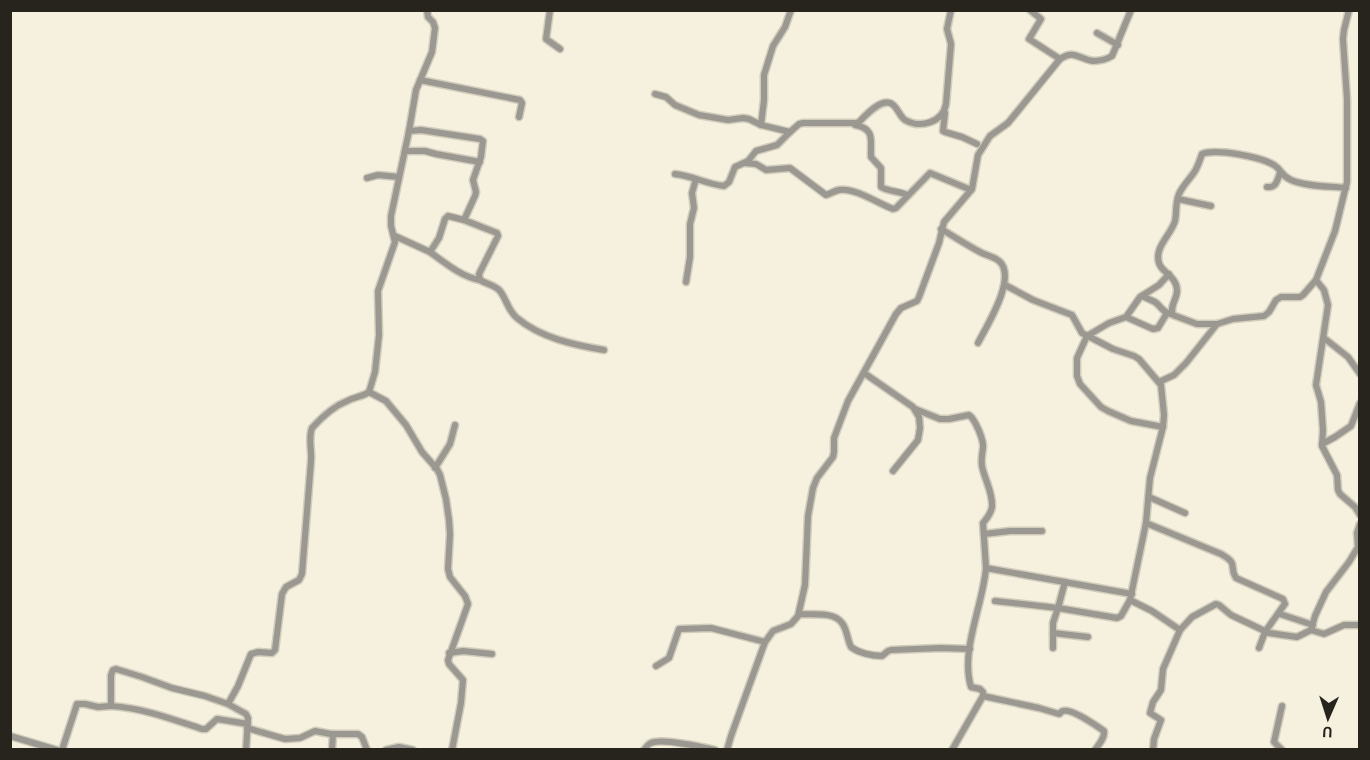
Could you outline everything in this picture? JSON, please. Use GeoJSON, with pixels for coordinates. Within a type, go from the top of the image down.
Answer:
{"type":"FeatureCollection","features":[{"type":"Feature","properties":{"kind":"street"},"geometry":{"type":"LineString","coordinates":[[228,704],[251,654],[272,653],[275,650],[282,594],[286,587],[298,580],[302,574],[312,428],[342,403],[369,392],[375,372],[379,335],[378,291],[395,242],[391,220],[399,177],[416,90],[430,57],[435,31],[427,15],[428,10]]}},
{"type":"Feature","properties":{"kind":"street"},"geometry":{"type":"LineString","coordinates":[[550,10],[546,37],[560,49]]}},
{"type":"Feature","properties":{"kind":"street"},"geometry":{"type":"LineString","coordinates":[[761,125],[764,75],[772,46],[785,27],[791,10]]}},
{"type":"Feature","properties":{"kind":"street"},"geometry":{"type":"LineString","coordinates":[[951,10],[947,29],[951,44],[943,130],[967,138],[976,144]]}},
{"type":"Feature","properties":{"kind":"street"},"geometry":{"type":"LineString","coordinates":[[727,750],[765,642],[773,631],[791,624],[799,614],[805,585],[808,516],[813,488],[817,478],[833,457],[837,427],[848,401],[896,314],[901,308],[914,303],[919,297],[939,243],[941,229],[947,218],[971,190],[978,155],[990,136],[1013,117],[1060,60],[1071,54],[1093,61],[1114,55],[1131,10]]}},
{"type":"Feature","properties":{"kind":"street"},"geometry":{"type":"LineString","coordinates":[[1142,296],[1158,304],[1163,311],[1170,314],[1197,324],[1217,324],[1233,319],[1264,316],[1276,300],[1281,297],[1296,298],[1304,295],[1316,280],[1335,231],[1346,188],[1347,99],[1343,39],[1349,10]]}},
{"type":"Feature","properties":{"kind":"street"},"geometry":{"type":"LineString","coordinates":[[1033,11],[1041,19],[1029,39],[1060,60]]}},
{"type":"Feature","properties":{"kind":"street"},"geometry":{"type":"LineString","coordinates":[[1097,33],[1118,45]]}},
{"type":"Feature","properties":{"kind":"street"},"geometry":{"type":"LineString","coordinates":[[420,80],[520,100],[522,103],[519,117]]}},
{"type":"Feature","properties":{"kind":"street"},"geometry":{"type":"LineString","coordinates":[[655,94],[666,97],[681,109],[699,115],[728,120],[749,118],[761,125],[790,132]]}},
{"type":"Feature","properties":{"kind":"street"},"geometry":{"type":"LineString","coordinates":[[852,124],[859,122],[874,107],[887,102],[893,105],[901,117],[910,122],[930,123],[938,119],[945,110]]}},
{"type":"Feature","properties":{"kind":"street"},"geometry":{"type":"LineString","coordinates":[[675,174],[724,186],[729,182],[735,167],[745,163],[756,151],[773,147],[799,124],[852,124],[862,126],[870,133],[871,157],[882,171],[881,187],[891,192],[907,195]]}},
{"type":"Feature","properties":{"kind":"street"},"geometry":{"type":"LineString","coordinates":[[409,131],[421,130],[483,140],[480,162],[473,180],[476,196],[464,220]]}},
{"type":"Feature","properties":{"kind":"street"},"geometry":{"type":"LineString","coordinates":[[405,151],[425,151],[480,162]]}},
{"type":"Feature","properties":{"kind":"street"},"geometry":{"type":"LineString","coordinates":[[1126,317],[1154,329],[1158,328],[1170,314],[1178,290],[1169,274],[1159,264],[1159,249],[1174,222],[1178,199],[1188,179],[1197,168],[1203,153],[1224,152],[1262,160],[1276,167],[1286,177],[1303,184],[1346,188]]}},
{"type":"Feature","properties":{"kind":"street"},"geometry":{"type":"LineString","coordinates":[[745,163],[756,164],[766,170],[790,168],[826,195],[844,190],[866,196],[893,209],[930,173],[971,190]]}},
{"type":"Feature","properties":{"kind":"street"},"geometry":{"type":"LineString","coordinates":[[1267,187],[1275,185],[1280,173]]}},
{"type":"Feature","properties":{"kind":"street"},"geometry":{"type":"LineString","coordinates":[[367,178],[378,175],[399,177]]}},
{"type":"Feature","properties":{"kind":"street"},"geometry":{"type":"LineString","coordinates":[[686,282],[690,257],[690,220],[694,208],[692,193],[696,178]]}},
{"type":"Feature","properties":{"kind":"street"},"geometry":{"type":"LineString","coordinates":[[1178,199],[1211,206]]}},
{"type":"Feature","properties":{"kind":"street"},"geometry":{"type":"LineString","coordinates":[[430,252],[439,238],[446,218],[464,220],[498,234],[479,274],[480,279]]}},
{"type":"Feature","properties":{"kind":"street"},"geometry":{"type":"LineString","coordinates":[[941,229],[1000,261],[1005,270],[1005,285],[978,343]]}},
{"type":"Feature","properties":{"kind":"street"},"geometry":{"type":"LineString","coordinates":[[394,236],[430,252],[463,274],[473,279],[480,279],[499,290],[517,318],[537,331],[571,344],[604,350]]}},
{"type":"Feature","properties":{"kind":"street"},"geometry":{"type":"LineString","coordinates":[[1163,427],[1131,421],[1101,407],[1080,384],[1077,376],[1077,358],[1087,336],[1109,323],[1126,317],[1142,296],[1159,285],[1169,274]]}},
{"type":"Feature","properties":{"kind":"street"},"geometry":{"type":"LineString","coordinates":[[1316,280],[1324,290],[1328,305],[1317,385],[1321,402],[1322,444],[1337,475],[1340,494],[1357,506],[1359,515]]}},
{"type":"Feature","properties":{"kind":"street"},"geometry":{"type":"LineString","coordinates":[[995,601],[1117,618],[1121,616],[1131,597],[1146,523],[1150,478],[1163,427],[1160,382],[1139,359],[1087,336],[1080,330],[1072,315],[1033,300],[1005,285]]}},
{"type":"Feature","properties":{"kind":"street"},"geometry":{"type":"LineString","coordinates":[[1160,382],[1174,375],[1186,363],[1217,324]]}},
{"type":"Feature","properties":{"kind":"street"},"geometry":{"type":"LineString","coordinates":[[1324,338],[1348,357],[1359,374]]}},
{"type":"Feature","properties":{"kind":"street"},"geometry":{"type":"LineString","coordinates":[[864,373],[915,409],[940,419],[969,415],[974,419],[983,445],[981,458],[992,494],[991,512],[983,523],[986,568],[970,649],[970,685],[980,689],[983,696],[952,750]]}},
{"type":"Feature","properties":{"kind":"street"},"geometry":{"type":"LineString","coordinates":[[369,392],[386,401],[406,425],[422,452],[440,475],[446,499],[449,520],[448,568],[450,577],[465,596],[468,604],[448,660],[463,682],[453,750]]}},
{"type":"Feature","properties":{"kind":"street"},"geometry":{"type":"LineString","coordinates":[[1322,444],[1351,426],[1359,403]]}},
{"type":"Feature","properties":{"kind":"street"},"geometry":{"type":"LineString","coordinates":[[893,471],[918,440],[921,423],[915,409]]}},
{"type":"Feature","properties":{"kind":"street"},"geometry":{"type":"LineString","coordinates":[[435,468],[450,444],[455,425]]}},
{"type":"Feature","properties":{"kind":"street"},"geometry":{"type":"LineString","coordinates":[[1149,497],[1185,513]]}},
{"type":"Feature","properties":{"kind":"street"},"geometry":{"type":"LineString","coordinates":[[1146,523],[1221,554],[1233,563],[1236,578],[1283,599],[1285,604],[1265,632],[1259,648]]}},
{"type":"Feature","properties":{"kind":"street"},"geometry":{"type":"LineString","coordinates":[[1153,750],[1154,739],[1161,720],[1150,713],[1153,702],[1161,690],[1163,669],[1180,630],[1192,617],[1216,604],[1231,615],[1269,633],[1297,636],[1312,628],[1326,592],[1358,548],[1359,524]]}},
{"type":"Feature","properties":{"kind":"street"},"geometry":{"type":"LineString","coordinates":[[984,534],[1042,531]]}},
{"type":"Feature","properties":{"kind":"street"},"geometry":{"type":"LineString","coordinates":[[986,568],[1131,597],[1180,630]]}},
{"type":"Feature","properties":{"kind":"street"},"geometry":{"type":"LineString","coordinates":[[1053,648],[1054,620],[1065,582]]}},
{"type":"Feature","properties":{"kind":"street"},"geometry":{"type":"LineString","coordinates":[[799,614],[827,615],[837,618],[844,626],[851,647],[877,656],[882,656],[891,650],[970,649]]}},
{"type":"Feature","properties":{"kind":"street"},"geometry":{"type":"LineString","coordinates":[[1280,614],[1324,634],[1344,626],[1359,625]]}},
{"type":"Feature","properties":{"kind":"street"},"geometry":{"type":"LineString","coordinates":[[656,666],[669,658],[679,629],[711,628],[765,642]]}},
{"type":"Feature","properties":{"kind":"street"},"geometry":{"type":"LineString","coordinates":[[1053,633],[1088,637]]}},
{"type":"Feature","properties":{"kind":"street"},"geometry":{"type":"LineString","coordinates":[[450,653],[469,651],[492,654]]}},
{"type":"Feature","properties":{"kind":"street"},"geometry":{"type":"LineString","coordinates":[[111,706],[111,675],[116,669],[172,688],[205,696],[228,704],[246,714],[248,718],[246,750]]}},
{"type":"Feature","properties":{"kind":"street"},"geometry":{"type":"LineString","coordinates":[[983,696],[1059,714],[1066,711],[1085,718],[1105,733],[1095,750]]}},
{"type":"Feature","properties":{"kind":"street"},"geometry":{"type":"LineString","coordinates":[[62,750],[77,704],[144,710],[202,729],[206,729],[217,719],[248,726],[271,736],[289,740],[315,731],[358,734],[362,737],[367,750]]}},
{"type":"Feature","properties":{"kind":"street"},"geometry":{"type":"LineString","coordinates":[[1282,706],[1274,742],[1282,750]]}},
{"type":"Feature","properties":{"kind":"street"},"geometry":{"type":"LineString","coordinates":[[332,750],[333,734]]}},
{"type":"Feature","properties":{"kind":"street"},"geometry":{"type":"LineString","coordinates":[[10,736],[57,750]]}},
{"type":"Feature","properties":{"kind":"street"},"geometry":{"type":"LineString","coordinates":[[644,750],[649,744],[655,742],[681,743],[715,750]]}},
{"type":"Feature","properties":{"kind":"street"},"geometry":{"type":"LineString","coordinates":[[386,750],[399,747],[413,750]]}}]}
